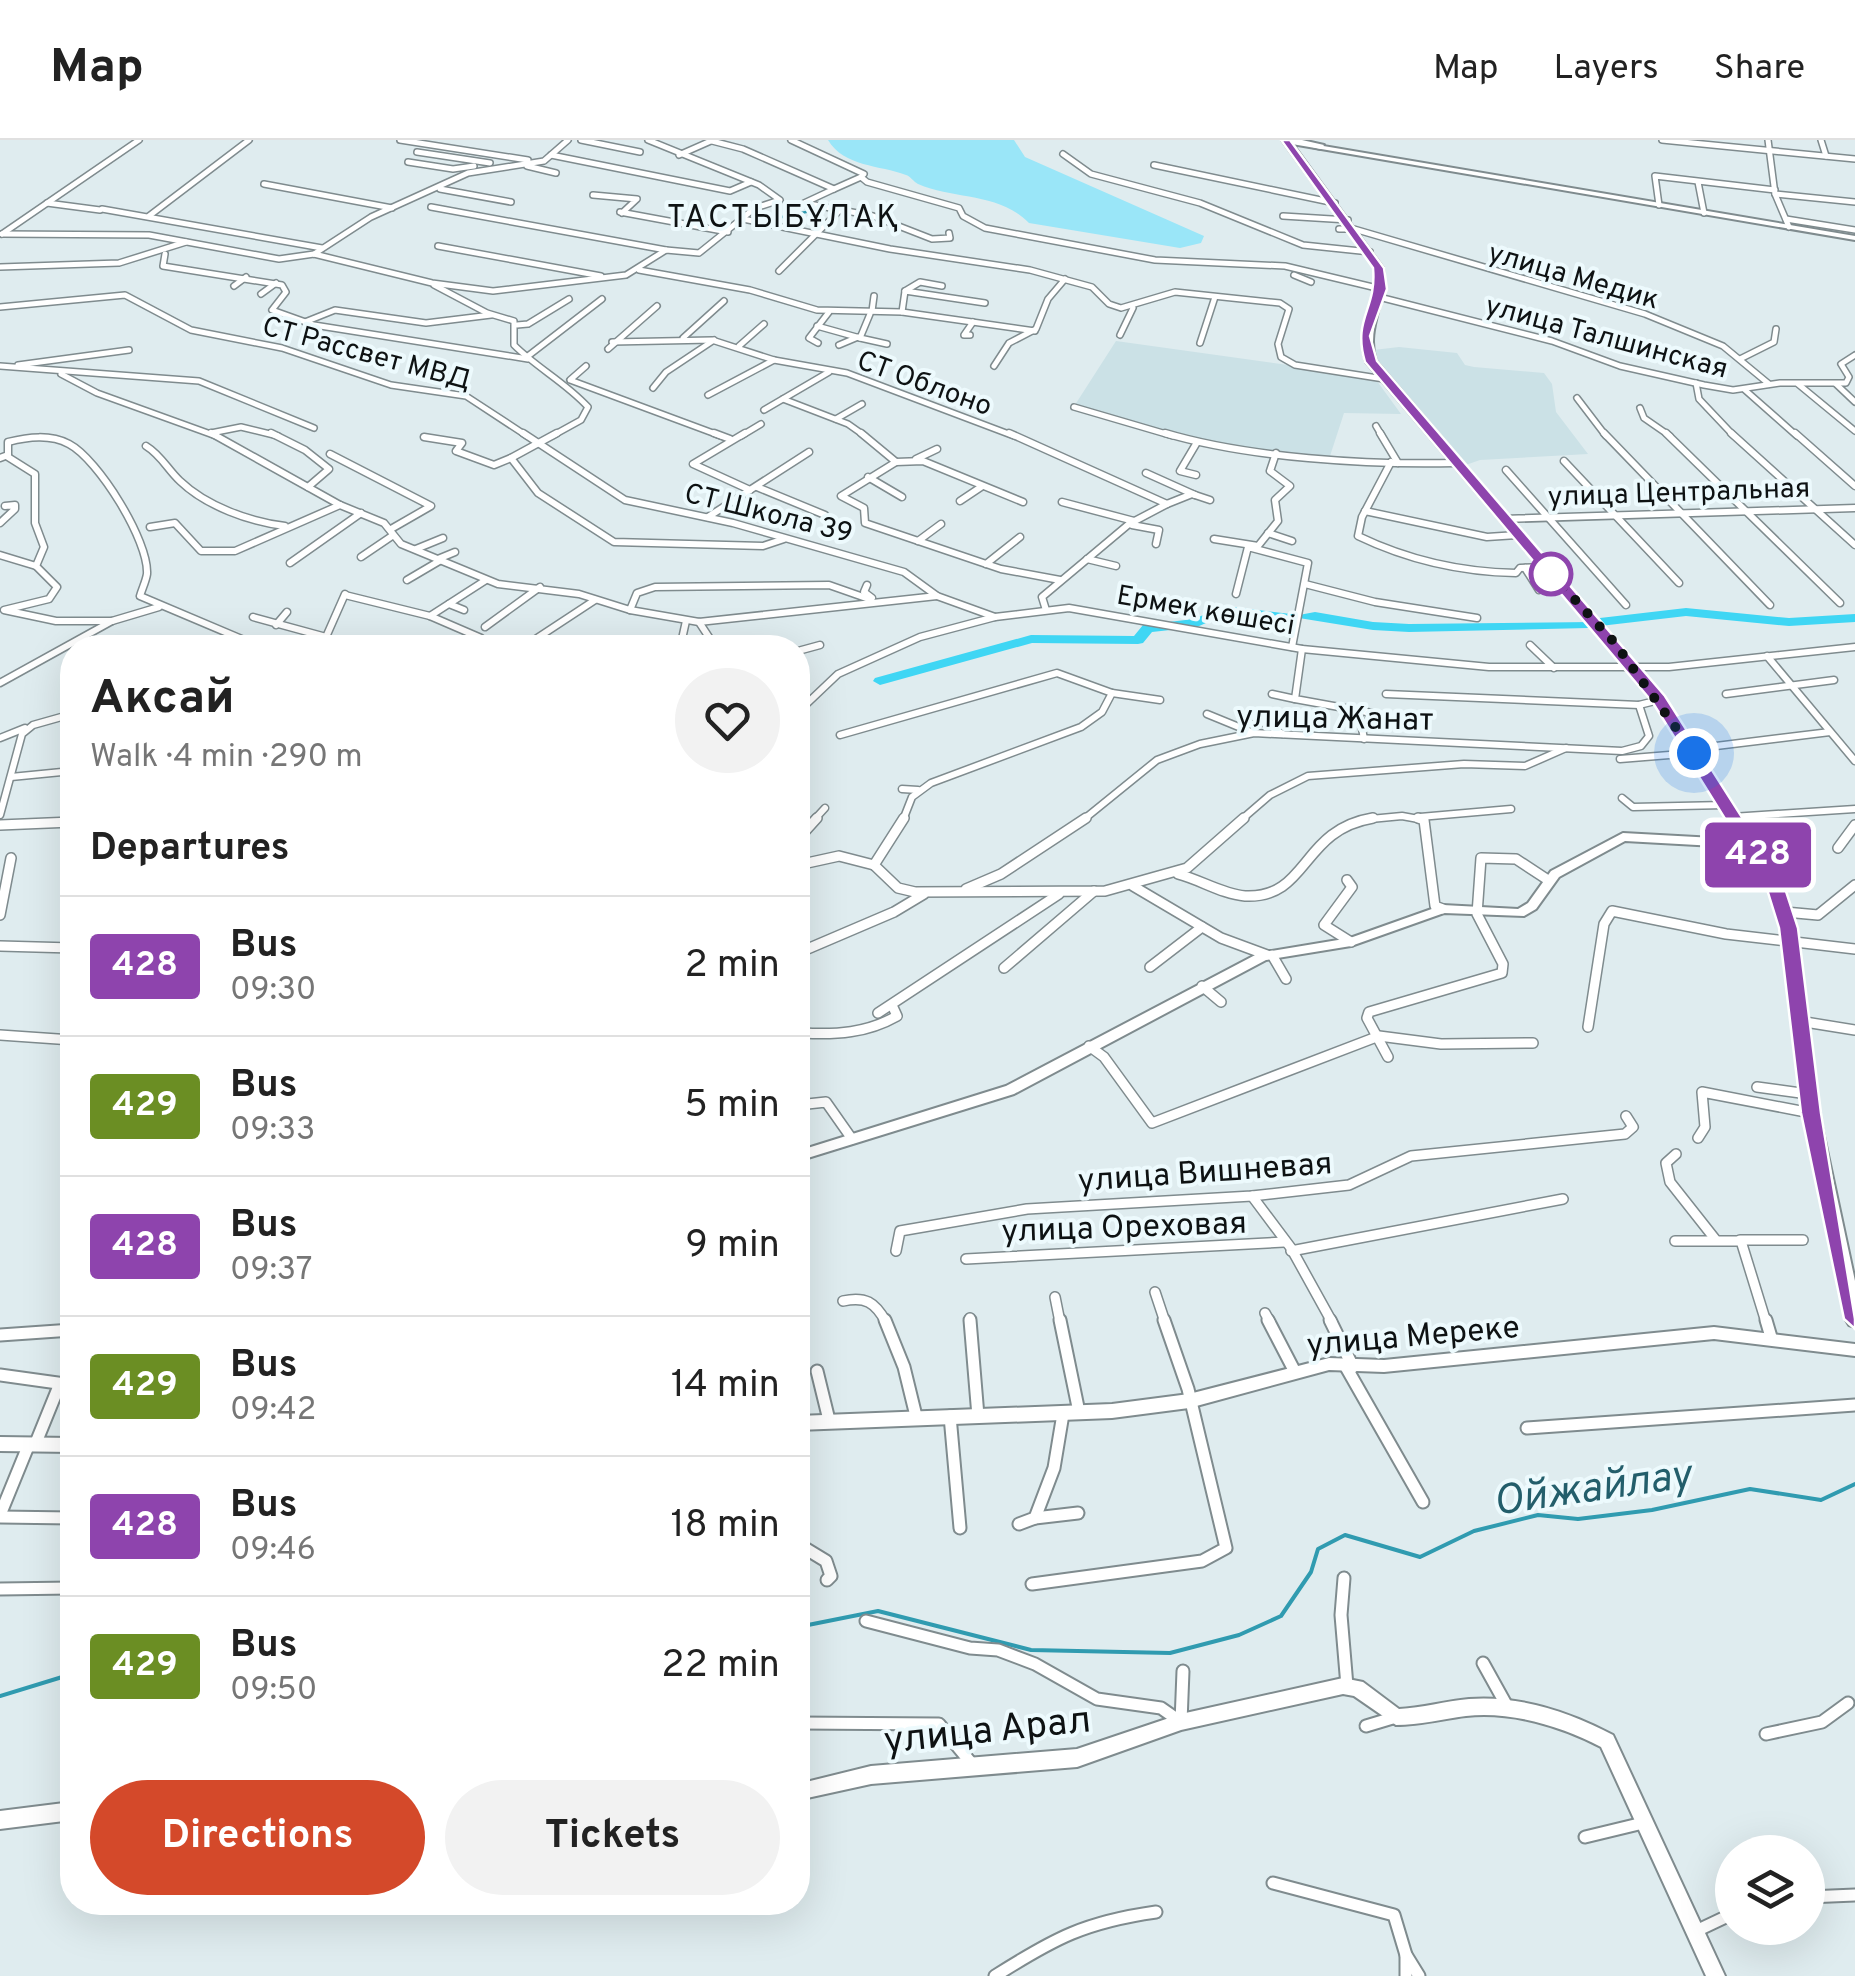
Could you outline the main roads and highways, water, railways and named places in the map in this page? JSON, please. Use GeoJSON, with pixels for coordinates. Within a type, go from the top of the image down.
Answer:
{"type":"FeatureCollection","features":[{"type":"Feature","properties":{"kind":"main road"},"geometry":{"type":"LineString","coordinates":[[1289,141],[1321,147],[1304,150],[1302,158]]}},
{"type":"Feature","properties":{"kind":"main road"},"geometry":{"type":"LineString","coordinates":[[1289,141],[1335,203],[1347,226],[1370,252],[1382,280],[1364,344],[1384,379],[1659,700],[1751,844],[1785,912],[1811,1113],[1855,1320]]}},
{"type":"Feature","properties":{"kind":"waterway"},"geometry":{"type":"LineString","coordinates":[[782,217],[825,208]]}},
{"type":"Feature","properties":{"kind":"waterway"},"geometry":{"type":"LineString","coordinates":[[880,681],[1031,639],[1138,640],[1148,628],[1197,623],[1224,610],[1293,617]]}},
{"type":"Feature","properties":{"kind":"waterway"},"geometry":{"type":"LineString","coordinates":[[1600,622],[1686,612],[1789,622],[1855,618]]}},
{"type":"Feature","properties":{"kind":"waterway"},"geometry":{"type":"LineString","coordinates":[[1305,616],[1409,628],[1588,624]]}},
{"type":"Feature","properties":{"kind":"waterway","name":"Ойжайлау"},"geometry":{"type":"LineString","coordinates":[[810,1625],[878,1611],[1031,1650],[1170,1653],[1239,1635],[1281,1616],[1311,1572],[1318,1549],[1345,1535],[1420,1557],[1474,1531],[1538,1515],[1578,1519],[1652,1510],[1750,1489],[1821,1500],[1855,1484]]}},
{"type":"Feature","properties":{"kind":"waterway","name":"Ойжайлау"},"geometry":{"type":"LineString","coordinates":[[0,1696],[60,1678]]}},
{"type":"Feature","properties":{"kind":"district","name":"ТАСТЫБҰЛАҚ"},"geometry":{"type":"Point","coordinates":[784,216]}}]}
